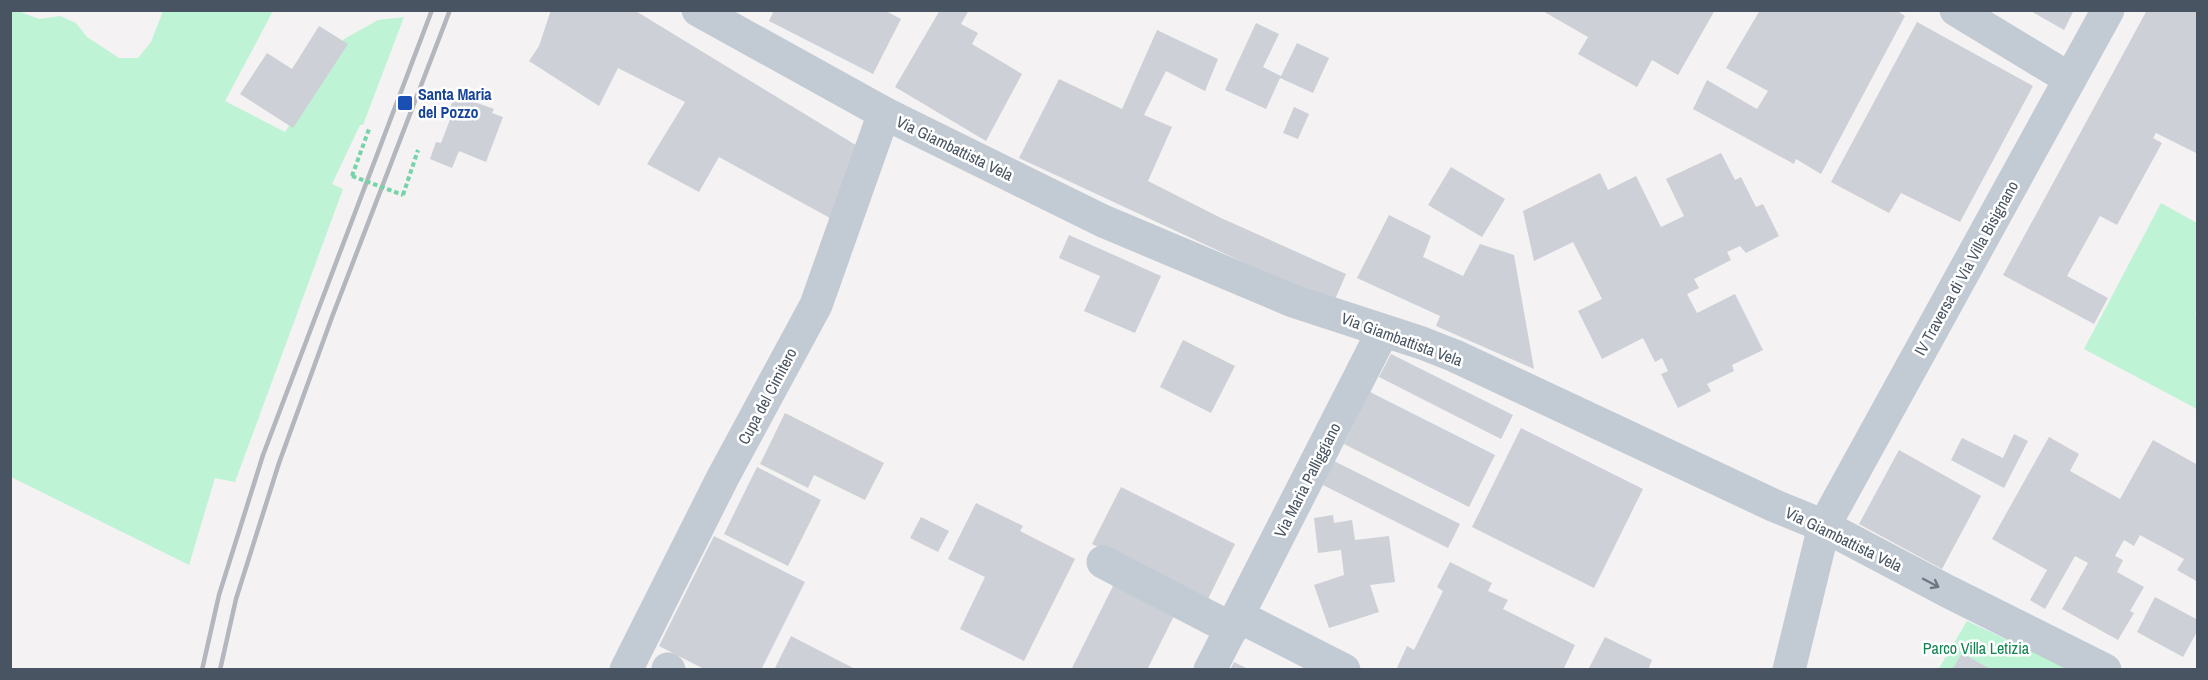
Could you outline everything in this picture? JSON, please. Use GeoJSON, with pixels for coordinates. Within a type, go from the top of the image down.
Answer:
{"type":"FeatureCollection","features":[{"type":"Feature","properties":{"kind":"street","name":"Via Giambattista Vela"},"geometry":{"type":"LineString","coordinates":[[698,10],[884,113],[1103,221],[1293,301],[1422,342],[1455,356],[1775,506],[1824,526],[1947,591],[2105,669]]}},
{"type":"Feature","properties":{"kind":"street"},"geometry":{"type":"LineString","coordinates":[[1956,10],[2070,79]]}},
{"type":"Feature","properties":{"kind":"street","name":"IV Traversa di Via Villa Bisignano"},"geometry":{"type":"LineString","coordinates":[[1789,669],[1824,526],[2108,10]]}},
{"type":"Feature","properties":{"kind":"street","name":"Cupa del Cimitero"},"geometry":{"type":"LineString","coordinates":[[626,669],[723,477],[816,306],[884,113]]}},
{"type":"Feature","properties":{"kind":"street","name":"Via Maria Palliggiano"},"geometry":{"type":"LineString","coordinates":[[1210,669],[1383,331]]}},
{"type":"Feature","properties":{"kind":"street"},"geometry":{"type":"LineString","coordinates":[[1103,562],[1235,623],[1344,669]]}},
{"type":"Feature","properties":{"kind":"path"},"geometry":{"type":"LineString","coordinates":[[369,129],[352,176],[403,195],[418,150]]}},
{"type":"Feature","properties":{"kind":"green space"},"geometry":{"type":"Polygon","coordinates":[[[10,11],[18,11],[39,19],[60,16],[76,23],[87,37],[119,58],[138,58],[151,42],[163,11],[273,11],[225,101],[285,132],[344,39],[378,20],[404,17],[363,125],[360,125],[332,184],[343,189],[235,482],[215,478],[189,565],[11,477],[10,11]]]}},
{"type":"Feature","properties":{"kind":"green space"},"geometry":{"type":"Polygon","coordinates":[[[2161,203],[2197,223],[2198,309],[2195,314],[2198,316],[2197,409],[2084,349],[2161,203]]]}},
{"type":"Feature","properties":{"kind":"green space","name":"Parco Villa Letizia"},"geometry":{"type":"Polygon","coordinates":[[[1967,621],[2069,669],[1938,670],[1967,621]]]}},
{"type":"Feature","properties":{"kind":"building"},"geometry":{"type":"Polygon","coordinates":[[[551,10],[634,10],[859,147],[839,223],[719,157],[699,192],[647,164],[685,102],[618,68],[599,106],[529,61],[539,46],[551,10]]]}},
{"type":"Feature","properties":{"kind":"building"},"geometry":{"type":"Polygon","coordinates":[[[774,10],[884,10],[901,19],[873,74],[769,21],[774,10]]]}},
{"type":"Feature","properties":{"kind":"building"},"geometry":{"type":"Polygon","coordinates":[[[940,10],[969,10],[961,24],[978,33],[972,44],[1022,74],[986,141],[895,87],[940,10]]]}},
{"type":"Feature","properties":{"kind":"building"},"geometry":{"type":"Polygon","coordinates":[[[1541,10],[1715,10],[1678,75],[1652,60],[1637,87],[1578,54],[1588,37],[1541,10]]]}},
{"type":"Feature","properties":{"kind":"building"},"geometry":{"type":"Polygon","coordinates":[[[1760,10],[1896,10],[1905,16],[1821,174],[1796,159],[1794,164],[1693,109],[1707,80],[1757,109],[1768,91],[1726,68],[1760,10]]]}},
{"type":"Feature","properties":{"kind":"building"},"geometry":{"type":"Polygon","coordinates":[[[2029,10],[2074,10],[2064,30],[2029,10]]]}},
{"type":"Feature","properties":{"kind":"building"},"geometry":{"type":"Polygon","coordinates":[[[2147,10],[2198,10],[2198,154],[2156,133],[2153,138],[2162,143],[2117,225],[2100,216],[2067,276],[2108,298],[2094,324],[2003,275],[2147,10]]]}},
{"type":"Feature","properties":{"kind":"building"},"geometry":{"type":"Polygon","coordinates":[[[1917,22],[2033,86],[1960,222],[1901,193],[1889,213],[1831,182],[1917,22]]]}},
{"type":"Feature","properties":{"kind":"building"},"geometry":{"type":"Polygon","coordinates":[[[1256,23],[1279,34],[1263,67],[1281,76],[1297,43],[1329,58],[1313,93],[1280,78],[1266,109],[1225,90],[1256,23]]]}},
{"type":"Feature","properties":{"kind":"building"},"geometry":{"type":"Polygon","coordinates":[[[319,26],[348,44],[293,128],[240,94],[267,53],[292,69],[319,26]]]}},
{"type":"Feature","properties":{"kind":"building"},"geometry":{"type":"Polygon","coordinates":[[[1157,30],[1218,59],[1205,91],[1166,71],[1144,115],[1172,127],[1148,181],[1221,218],[1346,274],[1333,304],[1019,158],[1059,79],[1122,109],[1157,30]]]}},
{"type":"Feature","properties":{"kind":"building"},"geometry":{"type":"Polygon","coordinates":[[[455,95],[494,109],[492,113],[503,117],[486,162],[459,151],[452,168],[430,159],[436,142],[441,143],[451,117],[447,116],[455,95]]]}},
{"type":"Feature","properties":{"kind":"building"},"geometry":{"type":"Polygon","coordinates":[[[1294,107],[1309,114],[1298,139],[1283,133],[1294,107]]]}},
{"type":"Feature","properties":{"kind":"building"},"geometry":{"type":"Polygon","coordinates":[[[1721,153],[1735,180],[1741,177],[1756,207],[1763,204],[1779,236],[1746,253],[1740,246],[1727,252],[1731,260],[1694,279],[1699,288],[1687,294],[1697,313],[1735,294],[1763,350],[1732,365],[1734,371],[1707,384],[1711,391],[1678,408],[1661,374],[1668,371],[1662,358],[1655,362],[1643,338],[1602,359],[1578,311],[1602,299],[1573,242],[1534,261],[1523,211],[1600,173],[1608,190],[1636,176],[1661,227],[1684,216],[1666,179],[1721,153]]]}},
{"type":"Feature","properties":{"kind":"building"},"geometry":{"type":"Polygon","coordinates":[[[1451,167],[1505,199],[1482,237],[1428,205],[1451,167]]]}},
{"type":"Feature","properties":{"kind":"building"},"geometry":{"type":"Polygon","coordinates":[[[1389,215],[1431,236],[1423,257],[1463,276],[1480,244],[1514,255],[1534,369],[1436,326],[1440,316],[1357,278],[1389,215]]]}},
{"type":"Feature","properties":{"kind":"building"},"geometry":{"type":"Polygon","coordinates":[[[1069,235],[1161,276],[1135,333],[1084,311],[1100,276],[1059,258],[1069,235]]]}},
{"type":"Feature","properties":{"kind":"building"},"geometry":{"type":"Polygon","coordinates":[[[1183,340],[1235,366],[1211,413],[1160,387],[1183,340]]]}},
{"type":"Feature","properties":{"kind":"building"},"geometry":{"type":"Polygon","coordinates":[[[1391,354],[1513,415],[1501,439],[1379,377],[1391,354]]]}},
{"type":"Feature","properties":{"kind":"building"},"geometry":{"type":"Polygon","coordinates":[[[1370,392],[1495,455],[1469,507],[1344,444],[1370,392]]]}},
{"type":"Feature","properties":{"kind":"building"},"geometry":{"type":"Polygon","coordinates":[[[785,413],[884,463],[865,500],[814,475],[808,488],[760,464],[785,413]]]}},
{"type":"Feature","properties":{"kind":"building"},"geometry":{"type":"Polygon","coordinates":[[[1521,428],[1643,489],[1594,588],[1472,527],[1521,428]]]}},
{"type":"Feature","properties":{"kind":"building"},"geometry":{"type":"Polygon","coordinates":[[[2014,434],[2028,441],[2004,488],[1951,460],[1962,438],[2003,458],[2014,434]]]}},
{"type":"Feature","properties":{"kind":"building"},"geometry":{"type":"Polygon","coordinates":[[[2049,437],[2079,454],[2070,471],[2120,499],[2153,440],[2198,465],[2198,582],[2177,570],[2184,559],[2140,535],[2134,546],[2124,540],[2115,556],[2123,560],[2117,572],[2144,587],[2130,611],[2134,613],[2118,640],[2062,609],[2088,563],[2075,556],[2045,609],[2030,600],[2047,570],[1992,539],[2049,437]]]}},
{"type":"Feature","properties":{"kind":"building"},"geometry":{"type":"Polygon","coordinates":[[[1899,450],[1981,496],[1942,569],[1859,524],[1899,450]]]}},
{"type":"Feature","properties":{"kind":"building"},"geometry":{"type":"Polygon","coordinates":[[[1334,461],[1460,524],[1448,548],[1323,485],[1334,461]]]}},
{"type":"Feature","properties":{"kind":"building"},"geometry":{"type":"Polygon","coordinates":[[[757,467],[821,500],[788,566],[724,534],[757,467]]]}},
{"type":"Feature","properties":{"kind":"building"},"geometry":{"type":"Polygon","coordinates":[[[1121,487],[1235,544],[1207,601],[1092,544],[1121,487]]]}},
{"type":"Feature","properties":{"kind":"building"},"geometry":{"type":"Polygon","coordinates":[[[976,503],[1023,526],[1020,531],[1075,559],[1024,661],[960,629],[985,577],[948,559],[976,503]]]}},
{"type":"Feature","properties":{"kind":"building"},"geometry":{"type":"Polygon","coordinates":[[[1333,515],[1334,523],[1352,520],[1355,540],[1389,536],[1395,582],[1370,585],[1379,612],[1329,628],[1314,585],[1344,575],[1341,550],[1318,553],[1314,518],[1333,515]]]}},
{"type":"Feature","properties":{"kind":"building"},"geometry":{"type":"Polygon","coordinates":[[[921,517],[949,531],[938,552],[910,538],[921,517]]]}},
{"type":"Feature","properties":{"kind":"building"},"geometry":{"type":"Polygon","coordinates":[[[714,536],[805,582],[761,670],[706,670],[659,646],[714,536]]]}},
{"type":"Feature","properties":{"kind":"building"},"geometry":{"type":"Polygon","coordinates":[[[1450,562],[1492,583],[1488,591],[1508,600],[1503,609],[1575,645],[1563,670],[1396,670],[1407,646],[1414,650],[1443,591],[1437,587],[1450,562]]]}},
{"type":"Feature","properties":{"kind":"building"},"geometry":{"type":"Polygon","coordinates":[[[1117,578],[1178,608],[1147,670],[1071,670],[1117,578]]]}},
{"type":"Feature","properties":{"kind":"building"},"geometry":{"type":"Polygon","coordinates":[[[2155,597],[2198,620],[2198,630],[2183,657],[2137,632],[2155,597]]]}},
{"type":"Feature","properties":{"kind":"building"},"geometry":{"type":"Polygon","coordinates":[[[791,636],[857,670],[774,670],[791,636]]]}},
{"type":"Feature","properties":{"kind":"building"},"geometry":{"type":"Polygon","coordinates":[[[1605,637],[1652,660],[1648,670],[1588,670],[1605,637]]]}},
{"type":"Feature","properties":{"kind":"building"},"geometry":{"type":"Polygon","coordinates":[[[1962,653],[1992,670],[1952,670],[1962,653]]]}},
{"type":"Feature","properties":{"kind":"building"},"geometry":{"type":"Polygon","coordinates":[[[1234,662],[1250,670],[1230,670],[1234,662]]]}},
{"type":"Feature","properties":{"kind":"railway"},"geometry":{"type":"LineString","coordinates":[[202,670],[219,595],[263,455],[432,10]]}},
{"type":"Feature","properties":{"kind":"railway"},"geometry":{"type":"LineString","coordinates":[[220,670],[236,599],[279,463],[332,317],[450,10]]}},
{"type":"Feature","properties":{"kind":"place","name":"Santa Maria del Pozzo"},"geometry":{"type":"Point","coordinates":[405,103]}}]}
